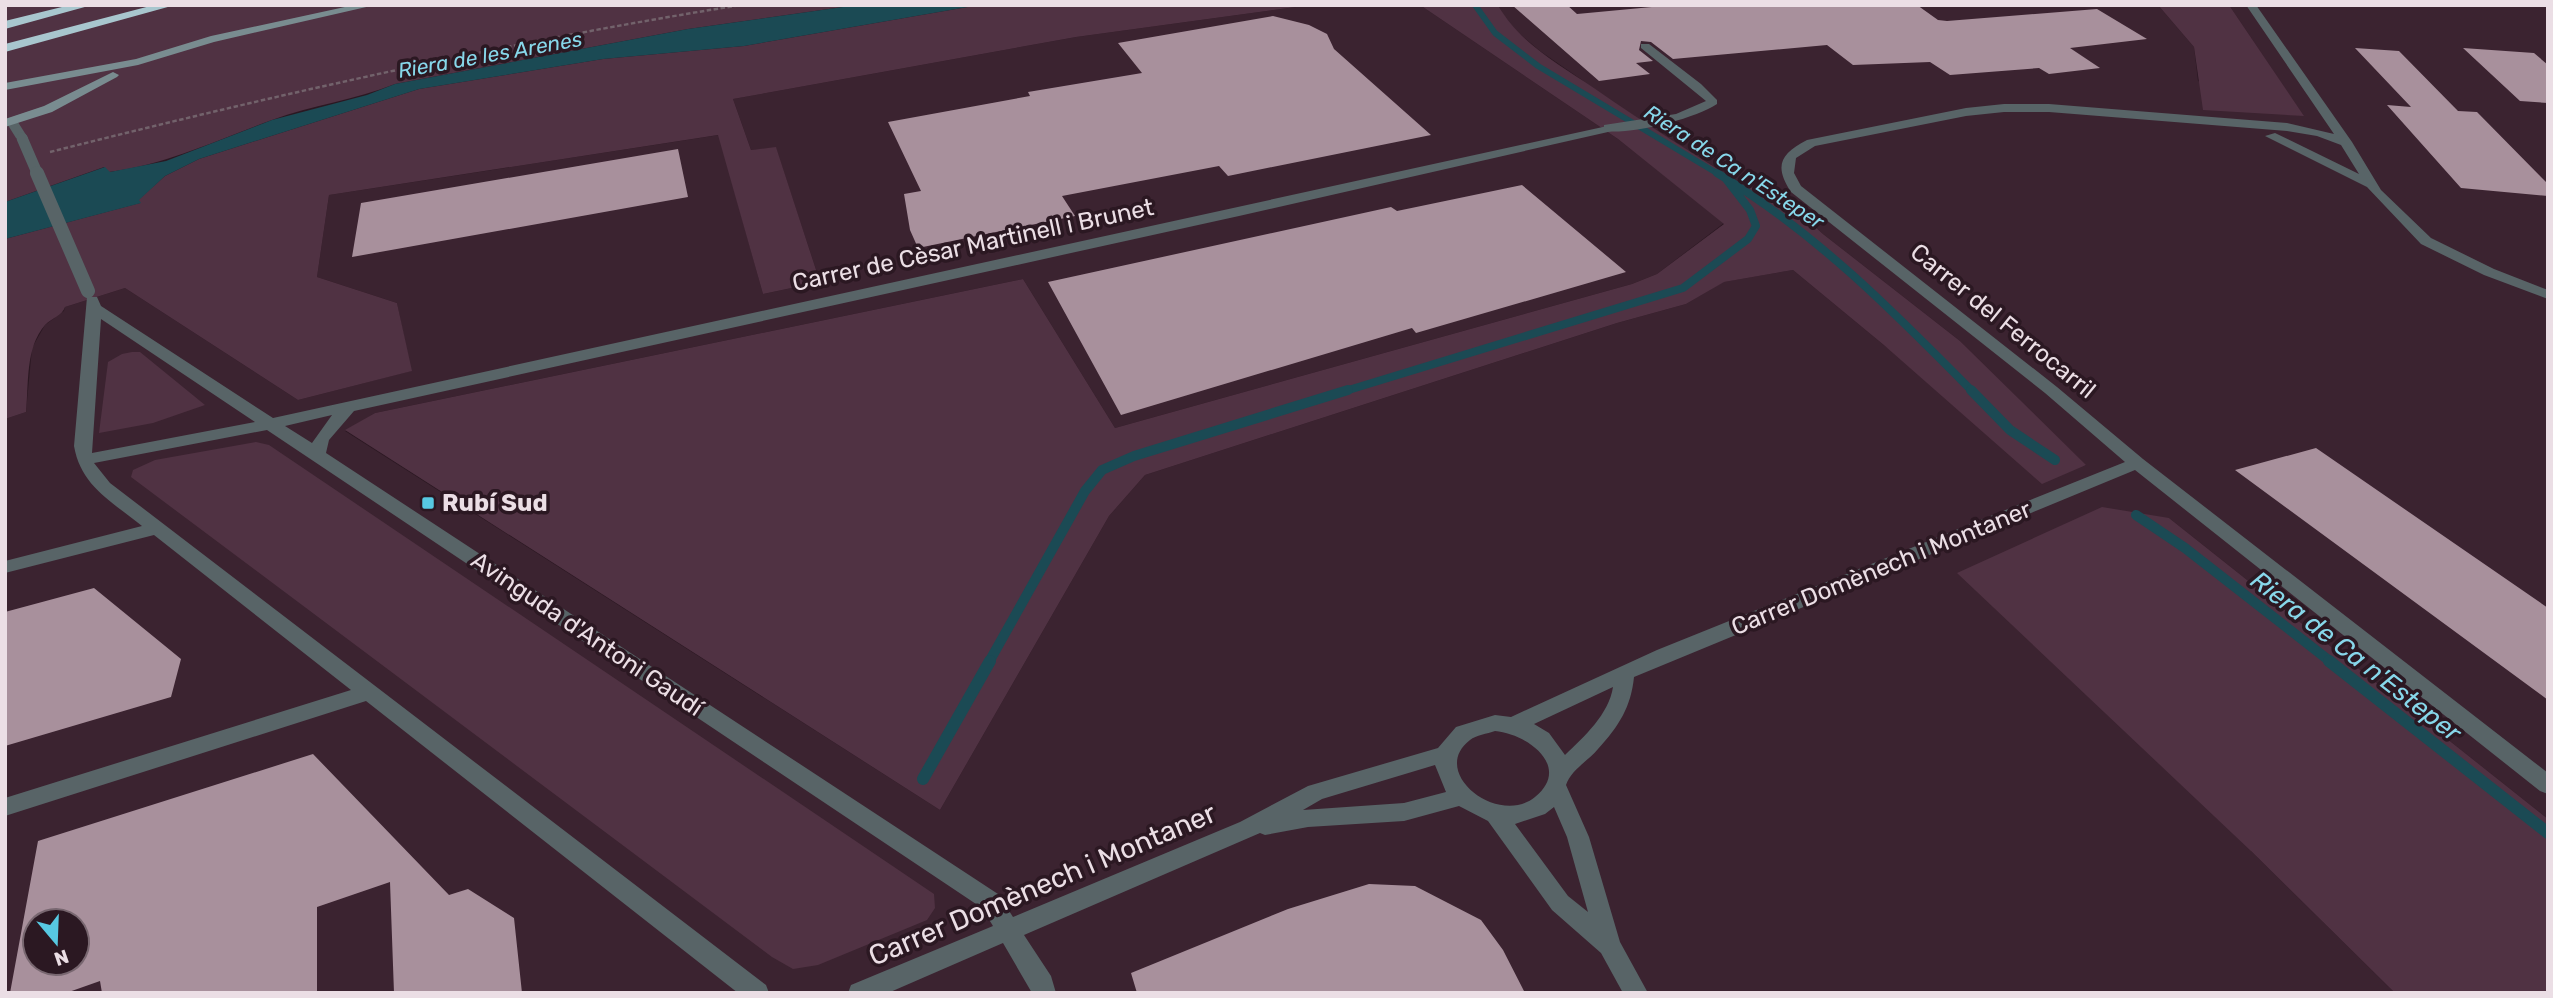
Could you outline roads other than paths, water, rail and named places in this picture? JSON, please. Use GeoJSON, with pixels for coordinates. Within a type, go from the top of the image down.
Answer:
{"type":"FeatureCollection","features":[{"type":"Feature","properties":{"kind":"highway"},"geometry":{"type":"LineString","coordinates":[[5,25],[86,5]]}},
{"type":"Feature","properties":{"kind":"highway"},"geometry":{"type":"LineString","coordinates":[[5,48],[169,5]]}},
{"type":"Feature","properties":{"kind":"main road"},"geometry":{"type":"LineString","coordinates":[[30,84],[138,62],[211,39],[370,5]]}},
{"type":"Feature","properties":{"kind":"main road"},"geometry":{"type":"LineString","coordinates":[[9,122],[48,109],[138,62]]}},
{"type":"Feature","properties":{"kind":"main road"},"geometry":{"type":"LineString","coordinates":[[5,87],[50,83],[65,88],[68,92],[66,98]]}},
{"type":"Feature","properties":{"kind":"street"},"geometry":{"type":"LineString","coordinates":[[2251,5],[2346,142],[2372,185],[2426,241],[2490,272],[2548,295]]}},
{"type":"Feature","properties":{"kind":"street","name":"Carrer de Cèsar Martinell i Brunet"},"geometry":{"type":"LineString","coordinates":[[84,460],[270,424],[1253,209],[1608,128],[1704,110],[1713,103],[1697,86],[1646,46]]}},
{"type":"Feature","properties":{"kind":"street","name":"Carrer del Ferrocarril"},"geometry":{"type":"LineString","coordinates":[[2346,142],[2217,124],[2049,108],[2004,108],[1966,112],[1811,143],[1796,150],[1788,158],[1786,168],[1788,178],[1796,189],[2051,390],[2137,463],[2548,785]]}},
{"type":"Feature","properties":{"kind":"street","name":"Carrer del Ferrocarril"},"geometry":{"type":"LineString","coordinates":[[2268,131],[2312,122],[2326,113]]}},
{"type":"Feature","properties":{"kind":"street"},"geometry":{"type":"LineString","coordinates":[[9,122],[22,138],[95,308],[82,446],[86,466],[104,487],[757,993]]}},
{"type":"Feature","properties":{"kind":"street","name":"Carrer del Ferrocarril"},"geometry":{"type":"LineString","coordinates":[[2268,131],[2372,185]]}},
{"type":"Feature","properties":{"kind":"street","name":"Avinguda d'Antoni Gaudí"},"geometry":{"type":"LineString","coordinates":[[95,308],[990,901],[1042,984],[1044,993]]}},
{"type":"Feature","properties":{"kind":"street"},"geometry":{"type":"LineString","coordinates":[[317,455],[321,439],[349,406]]}},
{"type":"Feature","properties":{"kind":"street","name":"Carrer Domènech i Montaner"},"geometry":{"type":"LineString","coordinates":[[1513,725],[1625,673],[2137,463]]}},
{"type":"Feature","properties":{"kind":"street"},"geometry":{"type":"LineString","coordinates":[[5,568],[157,528]]}},
{"type":"Feature","properties":{"kind":"street"},"geometry":{"type":"LineString","coordinates":[[1625,673],[1620,702],[1592,743],[1559,780],[1548,801],[1532,811],[1494,813],[1476,807],[1461,797],[1450,783],[1444,769],[1445,754],[1451,741],[1470,728],[1495,723],[1513,725],[1531,732],[1546,743],[1556,757],[1559,780],[1609,945],[1636,993]]}},
{"type":"Feature","properties":{"kind":"street"},"geometry":{"type":"LineString","coordinates":[[5,807],[369,692]]}},
{"type":"Feature","properties":{"kind":"street","name":"Carrer Domènech i Montaner"},"geometry":{"type":"LineString","coordinates":[[860,993],[1248,829],[1316,792],[1445,754]]}},
{"type":"Feature","properties":{"kind":"street","name":"Carrer Domènech i Montaner"},"geometry":{"type":"LineString","coordinates":[[1248,829],[1308,818],[1404,812],[1461,797]]}},
{"type":"Feature","properties":{"kind":"street"},"geometry":{"type":"LineString","coordinates":[[1494,813],[1560,903],[1609,945]]}},
{"type":"Feature","properties":{"kind":"water"},"geometry":{"type":"Polygon","coordinates":[[[857,5],[979,5],[744,46],[603,59],[419,89],[199,159],[165,176],[139,200],[141,203],[5,239],[5,202],[105,167],[110,172],[166,161],[272,120],[367,95],[395,84],[688,29],[857,5]]]}},
{"type":"Feature","properties":{"kind":"waterway","name":"Riera de Ca n'Esteper"},"geometry":{"type":"LineString","coordinates":[[1475,5],[1495,33],[1538,66],[1720,175]]}},
{"type":"Feature","properties":{"kind":"waterway","name":"Riera de Ca n'Esteper"},"geometry":{"type":"LineString","coordinates":[[1717,173],[1787,221],[1852,274],[1971,390]]}},
{"type":"Feature","properties":{"kind":"waterway"},"geometry":{"type":"LineString","coordinates":[[1342,392],[1683,288],[1748,239],[1756,226],[1750,210],[1726,179]]}},
{"type":"Feature","properties":{"kind":"waterway"},"geometry":{"type":"LineString","coordinates":[[989,662],[1085,491],[1102,470],[1134,456],[1348,390]]}},
{"type":"Feature","properties":{"kind":"waterway","name":"Riera de Ca n'Esteper"},"geometry":{"type":"LineString","coordinates":[[1971,390],[2010,430],[2055,460]]}},
{"type":"Feature","properties":{"kind":"waterway","name":"Riera de Ca n'Esteper"},"geometry":{"type":"LineString","coordinates":[[2136,515],[2185,548],[2331,662]]}},
{"type":"Feature","properties":{"kind":"waterway"},"geometry":{"type":"LineString","coordinates":[[923,779],[990,661]]}},
{"type":"Feature","properties":{"kind":"waterway","name":"Riera de Ca n'Esteper"},"geometry":{"type":"LineString","coordinates":[[2329,661],[2548,833]]}},
{"type":"Feature","properties":{"kind":"place","name":"Rubí Sud"},"geometry":{"type":"Point","coordinates":[428,503]}},
{"type":"Feature","properties":{"kind":"water label","name":"Riera de les Arenes"},"geometry":{"type":"Point","coordinates":[490,55]}}]}
